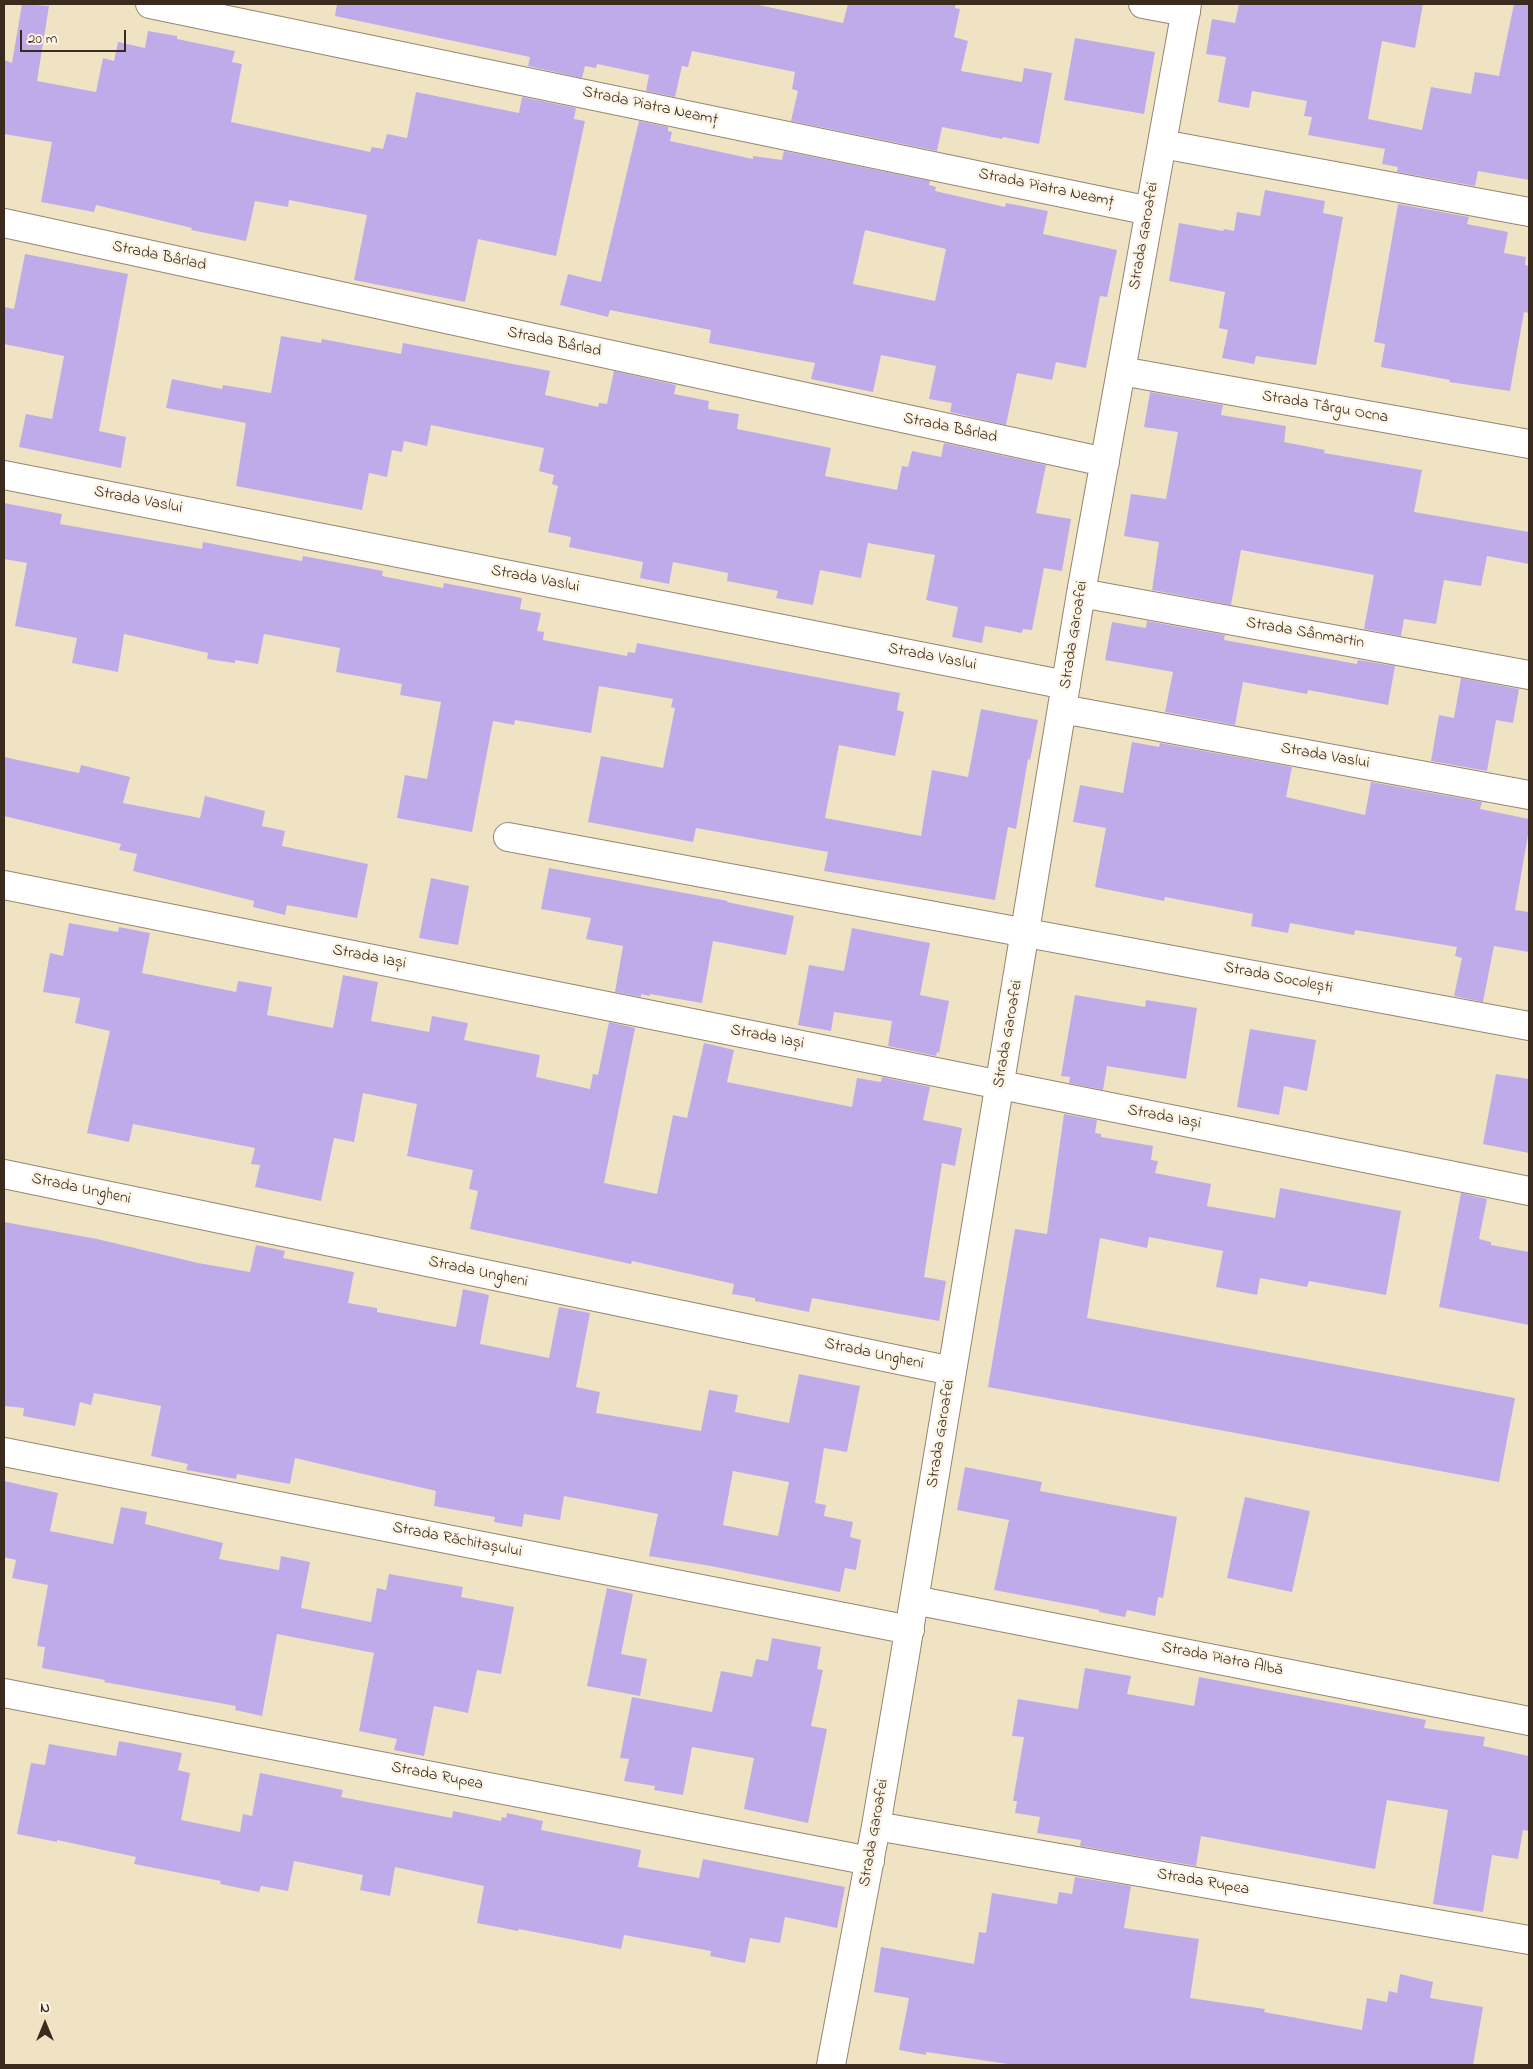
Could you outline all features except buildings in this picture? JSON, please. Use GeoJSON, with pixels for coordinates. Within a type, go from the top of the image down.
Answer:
{"type":"FeatureCollection","features":[{"type":"Feature","properties":{"kind":"street","name":"Strada Piatra Neamț"},"geometry":{"type":"LineString","coordinates":[[150,4],[1150,211]]}},
{"type":"Feature","properties":{"kind":"street"},"geometry":{"type":"LineString","coordinates":[[1143,4],[1187,8]]}},
{"type":"Feature","properties":{"kind":"street","name":"Strada Garoafei"},"geometry":{"type":"LineString","coordinates":[[831,2065],[870,1861],[910,1630],[1081,593],[1187,8]]}},
{"type":"Feature","properties":{"kind":"street"},"geometry":{"type":"LineString","coordinates":[[1162,144],[1529,212]]}},
{"type":"Feature","properties":{"kind":"street","name":"Strada Bârlad"},"geometry":{"type":"LineString","coordinates":[[4,223],[1105,462]]}},
{"type":"Feature","properties":{"kind":"street","name":"Strada Târgu Ocna"},"geometry":{"type":"LineString","coordinates":[[1121,371],[1529,444]]}},
{"type":"Feature","properties":{"kind":"street","name":"Strada Vaslui"},"geometry":{"type":"LineString","coordinates":[[4,475],[1529,795]]}},
{"type":"Feature","properties":{"kind":"street","name":"Strada Sânmartin"},"geometry":{"type":"LineString","coordinates":[[1081,593],[1529,675]]}},
{"type":"Feature","properties":{"kind":"street","name":"Strada Socolești"},"geometry":{"type":"LineString","coordinates":[[508,837],[1529,1026]]}},
{"type":"Feature","properties":{"kind":"street","name":"Strada Iași"},"geometry":{"type":"LineString","coordinates":[[4,885],[1529,1191]]}},
{"type":"Feature","properties":{"kind":"street","name":"Strada Ungheni"},"geometry":{"type":"LineString","coordinates":[[4,1174],[952,1371]]}},
{"type":"Feature","properties":{"kind":"street","name":"Strada Răchitașului"},"geometry":{"type":"LineString","coordinates":[[4,1452],[910,1630]]}},
{"type":"Feature","properties":{"kind":"street","name":"Strada Piatra Albă"},"geometry":{"type":"LineString","coordinates":[[914,1600],[1529,1721]]}},
{"type":"Feature","properties":{"kind":"street","name":"Strada Rupea"},"geometry":{"type":"LineString","coordinates":[[4,1693],[870,1861]]}},
{"type":"Feature","properties":{"kind":"street","name":"Strada Rupea"},"geometry":{"type":"LineString","coordinates":[[876,1826],[1529,1940]]}}]}
